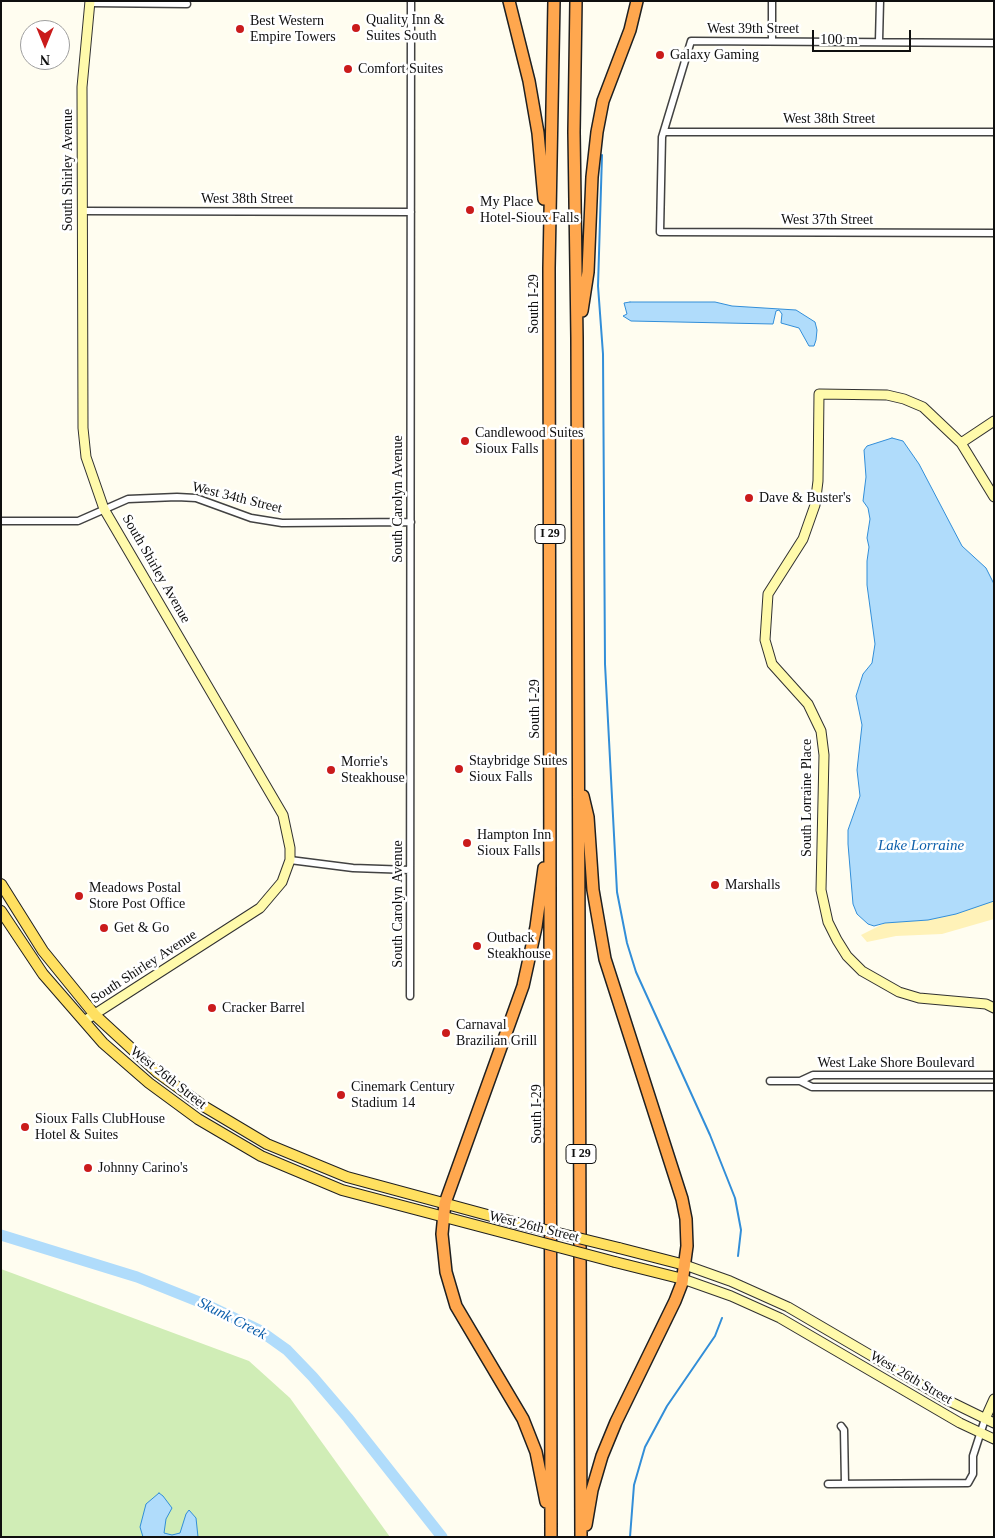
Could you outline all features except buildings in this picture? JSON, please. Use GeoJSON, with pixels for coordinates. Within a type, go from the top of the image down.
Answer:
{"type":"FeatureCollection","features":[{"type":"Feature","properties":{"kind":"highway"},"geometry":{"type":"LineString","coordinates":[[509,1],[529,81],[538,133],[549,268]]}},
{"type":"Feature","properties":{"kind":"highway","name":"South I-29"},"geometry":{"type":"LineString","coordinates":[[550,1537],[549,268],[554,1]]}},
{"type":"Feature","properties":{"kind":"highway","name":"I 29"},"geometry":{"type":"LineString","coordinates":[[576,1],[574,132],[577,338],[581,1537]]}},
{"type":"Feature","properties":{"kind":"highway"},"geometry":{"type":"LineString","coordinates":[[577,338],[588,272],[592,177],[597,132],[603,101],[630,30],[637,1]]}},
{"type":"Feature","properties":{"kind":"highway"},"geometry":{"type":"LineString","coordinates":[[578,772],[588,817],[594,890],[605,960],[682,1199],[687,1230],[683,1279],[676,1301],[605,1447],[592,1490],[585,1537]]}},
{"type":"Feature","properties":{"kind":"highway"},"geometry":{"type":"LineString","coordinates":[[550,799],[539,906],[523,986],[505,1042],[446,1203],[443,1218],[444,1262],[452,1294],[461,1318],[514,1402],[530,1435],[543,1481],[550,1537]]}},
{"type":"Feature","properties":{"kind":"main road","name":"West 26th Street"},"geometry":{"type":"LineString","coordinates":[[1,884],[42,950],[95,1015],[135,1054],[182,1092],[254,1137],[309,1163],[347,1178],[685,1266]]}},
{"type":"Feature","properties":{"kind":"main road","name":"West 26th Street"},"geometry":{"type":"LineString","coordinates":[[1,911],[31,958],[62,997],[103,1042],[149,1083],[198,1119],[241,1145],[304,1176],[342,1190],[443,1218],[683,1279]]}},
{"type":"Feature","properties":{"kind":"street","name":"South Carolyn Avenue"},"geometry":{"type":"LineString","coordinates":[[410,996],[411,1]]}},
{"type":"Feature","properties":{"kind":"street"},"geometry":{"type":"LineString","coordinates":[[772,1],[772,41]]}},
{"type":"Feature","properties":{"kind":"street"},"geometry":{"type":"LineString","coordinates":[[879,41],[880,1]]}},
{"type":"Feature","properties":{"kind":"street"},"geometry":{"type":"LineString","coordinates":[[90,2],[187,4]]}},
{"type":"Feature","properties":{"kind":"street","name":"South Shirley Avenue"},"geometry":{"type":"LineString","coordinates":[[84,1021],[260,908],[282,882],[290,860],[287,828],[283,815],[104,509],[90,473],[84,443],[82,87],[90,2]]}},
{"type":"Feature","properties":{"kind":"street","name":"West 39th Street"},"geometry":{"type":"LineString","coordinates":[[664,132],[691,41],[994,42]]}},
{"type":"Feature","properties":{"kind":"street","name":"West 38th Street"},"geometry":{"type":"LineString","coordinates":[[664,132],[994,132]]}},
{"type":"Feature","properties":{"kind":"street","name":"West 37th Street"},"geometry":{"type":"LineString","coordinates":[[664,132],[660,232],[994,232]]}},
{"type":"Feature","properties":{"kind":"street","name":"West 38th Street"},"geometry":{"type":"LineString","coordinates":[[82,211],[411,212]]}},
{"type":"Feature","properties":{"kind":"street","name":"South Lorraine Place"},"geometry":{"type":"LineString","coordinates":[[961,443],[923,406],[904,399],[887,395],[819,394],[818,481],[815,505],[803,539],[768,594],[765,640],[772,664],[808,704],[821,731],[824,755],[820,882],[825,910],[832,931],[848,956],[862,971],[883,984],[919,998],[990,1006],[994,1017]]}},
{"type":"Feature","properties":{"kind":"street"},"geometry":{"type":"LineString","coordinates":[[994,421],[961,443],[994,497]]}},
{"type":"Feature","properties":{"kind":"street","name":"West 34th Street"},"geometry":{"type":"LineString","coordinates":[[1,521],[78,521],[128,499],[139,497],[178,497],[196,498],[251,518],[282,523],[411,522]]}},
{"type":"Feature","properties":{"kind":"street"},"geometry":{"type":"LineString","coordinates":[[290,860],[353,868],[410,870]]}},
{"type":"Feature","properties":{"kind":"street","name":"West Lake Shore Boulevard"},"geometry":{"type":"LineString","coordinates":[[770,1081],[800,1081],[813,1075],[994,1075]]}},
{"type":"Feature","properties":{"kind":"street","name":"West Lake Shore Boulevard"},"geometry":{"type":"LineString","coordinates":[[800,1081],[812,1087],[994,1087]]}},
{"type":"Feature","properties":{"kind":"street","name":"West 26th Street"},"geometry":{"type":"LineString","coordinates":[[685,1266],[737,1284],[788,1307],[947,1400],[994,1424]]}},
{"type":"Feature","properties":{"kind":"street","name":"West 26th Street"},"geometry":{"type":"LineString","coordinates":[[683,1279],[731,1296],[780,1318],[980,1434],[994,1439]]}},
{"type":"Feature","properties":{"kind":"street"},"geometry":{"type":"LineString","coordinates":[[828,1484],[968,1483],[973,1474],[973,1456],[985,1419],[994,1399]]}},
{"type":"Feature","properties":{"kind":"street"},"geometry":{"type":"LineString","coordinates":[[980,1434],[994,1424]]}},
{"type":"Feature","properties":{"kind":"street"},"geometry":{"type":"LineString","coordinates":[[841,1426],[844,1430],[845,1484]]}},
{"type":"Feature","properties":{"kind":"green space"},"geometry":{"type":"Polygon","coordinates":[[[1,1269],[249,1361],[290,1398],[390,1537],[1,1537],[1,1269]]]}},
{"type":"Feature","properties":{"kind":"sand"},"geometry":{"type":"Polygon","coordinates":[[[994,901],[994,919],[942,934],[896,936],[867,942],[861,935],[885,923],[928,920],[956,914],[994,901]]]}},
{"type":"Feature","properties":{"kind":"water"},"geometry":{"type":"Polygon","coordinates":[[[715,302],[732,306],[796,310],[815,322],[817,330],[816,340],[814,346],[809,346],[799,328],[781,323],[782,314],[779,310],[776,311],[773,324],[631,321],[623,316],[627,314],[624,303],[715,302]]]}},
{"type":"Feature","properties":{"kind":"water","name":"Lake Lorraine"},"geometry":{"type":"Polygon","coordinates":[[[892,438],[903,441],[919,464],[962,546],[986,568],[994,584],[994,901],[956,914],[928,920],[885,923],[874,926],[868,924],[857,914],[853,904],[848,830],[860,796],[857,770],[862,725],[856,696],[863,674],[872,663],[875,644],[867,585],[869,547],[867,538],[870,519],[868,508],[863,501],[866,477],[864,450],[867,446],[892,438]]]}},
{"type":"Feature","properties":{"kind":"water"},"geometry":{"type":"Polygon","coordinates":[[[159,1493],[172,1508],[166,1519],[164,1533],[172,1535],[180,1533],[189,1510],[196,1518],[198,1537],[143,1537],[140,1527],[146,1504],[159,1493]]]}},
{"type":"Feature","properties":{"kind":"waterway"},"geometry":{"type":"LineString","coordinates":[[602,155],[598,286],[603,354],[605,664],[617,892],[627,943],[636,972],[710,1135],[735,1198],[741,1230],[738,1256]]}},
{"type":"Feature","properties":{"kind":"waterway","name":"Skunk Creek"},"geometry":{"type":"LineString","coordinates":[[1,1235],[137,1277],[207,1305],[259,1330],[287,1350],[313,1377],[348,1418],[442,1537]]}},
{"type":"Feature","properties":{"kind":"waterway"},"geometry":{"type":"LineString","coordinates":[[630,1537],[634,1485],[645,1447],[667,1406],[715,1336],[722,1318]]}},
{"type":"Feature","properties":{"kind":"place","name":"Quality Inn & Suites South"},"geometry":{"type":"Point","coordinates":[356,28]}},
{"type":"Feature","properties":{"kind":"place","name":"Best Western Empire Towers"},"geometry":{"type":"Point","coordinates":[240,29]}},
{"type":"Feature","properties":{"kind":"place","name":"Galaxy Gaming"},"geometry":{"type":"Point","coordinates":[660,55]}},
{"type":"Feature","properties":{"kind":"place","name":"Comfort Suites"},"geometry":{"type":"Point","coordinates":[348,69]}},
{"type":"Feature","properties":{"kind":"place","name":"My Place Hotel-Sioux Falls"},"geometry":{"type":"Point","coordinates":[470,210]}},
{"type":"Feature","properties":{"kind":"place","name":"Candlewood Suites Sioux Falls"},"geometry":{"type":"Point","coordinates":[465,441]}},
{"type":"Feature","properties":{"kind":"place","name":"Dave & Buster's"},"geometry":{"type":"Point","coordinates":[749,498]}},
{"type":"Feature","properties":{"kind":"place","name":"Staybridge Suites Sioux Falls"},"geometry":{"type":"Point","coordinates":[459,769]}},
{"type":"Feature","properties":{"kind":"place","name":"Morrie's Steakhouse"},"geometry":{"type":"Point","coordinates":[331,770]}},
{"type":"Feature","properties":{"kind":"place","name":"Hampton Inn Sioux Falls"},"geometry":{"type":"Point","coordinates":[467,843]}},
{"type":"Feature","properties":{"kind":"place","name":"Marshalls"},"geometry":{"type":"Point","coordinates":[715,885]}},
{"type":"Feature","properties":{"kind":"place","name":"Meadows Postal Store Post Office"},"geometry":{"type":"Point","coordinates":[79,896]}},
{"type":"Feature","properties":{"kind":"place","name":"Get & Go"},"geometry":{"type":"Point","coordinates":[104,928]}},
{"type":"Feature","properties":{"kind":"place","name":"Outback Steakhouse"},"geometry":{"type":"Point","coordinates":[477,946]}},
{"type":"Feature","properties":{"kind":"place","name":"Cracker Barrel"},"geometry":{"type":"Point","coordinates":[212,1008]}},
{"type":"Feature","properties":{"kind":"place","name":"Carnaval Brazilian Grill"},"geometry":{"type":"Point","coordinates":[446,1033]}},
{"type":"Feature","properties":{"kind":"place","name":"Cinemark Century Stadium 14"},"geometry":{"type":"Point","coordinates":[341,1095]}},
{"type":"Feature","properties":{"kind":"place","name":"Sioux Falls ClubHouse Hotel & Suites"},"geometry":{"type":"Point","coordinates":[25,1127]}},
{"type":"Feature","properties":{"kind":"place","name":"Johnny Carino's"},"geometry":{"type":"Point","coordinates":[88,1168]}}]}
